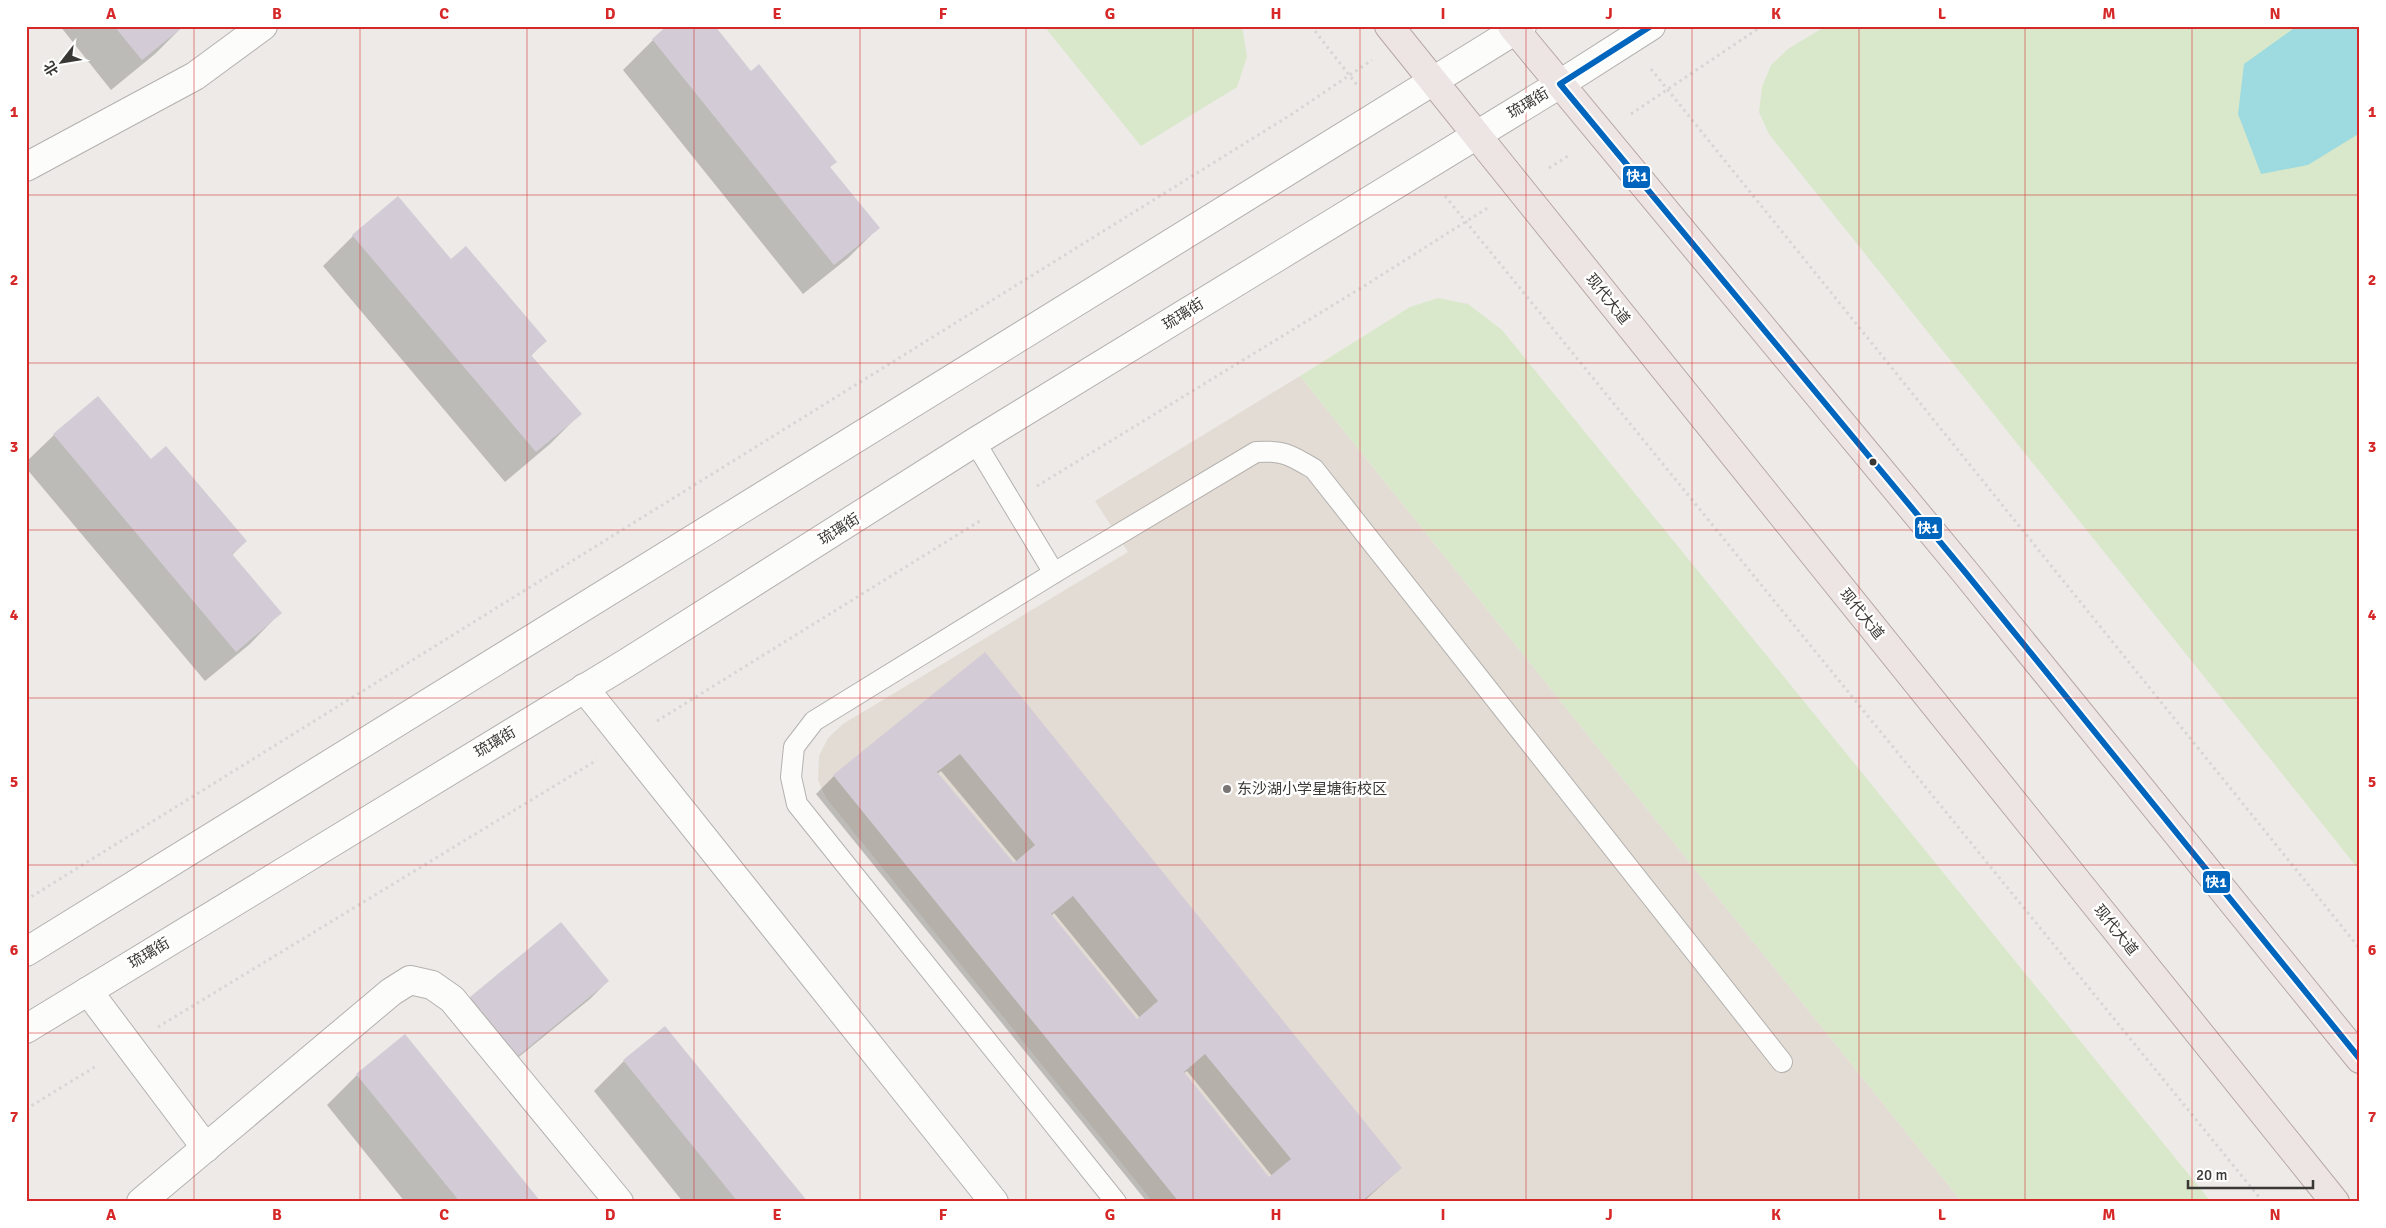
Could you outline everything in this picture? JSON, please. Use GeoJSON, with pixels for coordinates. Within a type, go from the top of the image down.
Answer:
{"type":"FeatureCollection","features":[{"type":"Feature","properties":{"kind":"main road"},"geometry":{"type":"LineString","coordinates":[[26,167],[195,76],[263,26]]}},
{"type":"Feature","properties":{"kind":"main road","name":"琉璃街"},"geometry":{"type":"LineString","coordinates":[[26,1029],[584,688],[976,442],[1475,134],[1560,84],[1651,26]]}},
{"type":"Feature","properties":{"kind":"main road"},"geometry":{"type":"LineString","coordinates":[[26,952],[1517,28],[1560,84],[1965,572],[2360,1059]]}},
{"type":"Feature","properties":{"kind":"main road","name":"现代大道"},"geometry":{"type":"LineString","coordinates":[[1395,34],[2335,1202]]}},
{"type":"Feature","properties":{"kind":"main road"},"geometry":{"type":"LineString","coordinates":[[584,688],[625,742],[994,1202]]}},
{"type":"Feature","properties":{"kind":"main road"},"geometry":{"type":"LineString","coordinates":[[141,1202],[391,992],[410,980],[432,985],[452,999],[619,1202]]}},
{"type":"Feature","properties":{"kind":"main road"},"geometry":{"type":"LineString","coordinates":[[88,991],[206,1148]]}},
{"type":"Feature","properties":{"kind":"lane"},"geometry":{"type":"LineString","coordinates":[[976,442],[1054,573]]}},
{"type":"Feature","properties":{"kind":"lane"},"geometry":{"type":"LineString","coordinates":[[1116,1202],[797,804],[791,777],[794,747],[814,721],[1054,573],[1256,452],[1276,451],[1296,458],[1314,469],[1782,1062]]}},
{"type":"Feature","properties":{"kind":"path"},"geometry":{"type":"LineString","coordinates":[[1312,26],[1380,114]]}},
{"type":"Feature","properties":{"kind":"path"},"geometry":{"type":"LineString","coordinates":[[26,1110],[1465,222],[1602,134],[1762,26]]}},
{"type":"Feature","properties":{"kind":"path"},"geometry":{"type":"LineString","coordinates":[[26,900],[1284,119],[1350,75],[1395,34]]}},
{"type":"Feature","properties":{"kind":"path"},"geometry":{"type":"LineString","coordinates":[[1628,40],[2360,949]]}},
{"type":"Feature","properties":{"kind":"path"},"geometry":{"type":"LineString","coordinates":[[1422,167],[2263,1202]]}},
{"type":"Feature","properties":{"kind":"shaded area","name":"东沙湖小学星塘街校区"},"geometry":{"type":"Polygon","coordinates":[[[1300,376],[1962,1202],[1153,1202],[826,798],[818,780],[819,756],[828,738],[843,724],[1128,552],[1095,501],[1300,376]]]}},
{"type":"Feature","properties":{"kind":"green space"},"geometry":{"type":"Polygon","coordinates":[[[1044,26],[1242,26],[1247,57],[1237,87],[1141,146],[1044,26]]]}},
{"type":"Feature","properties":{"kind":"green space"},"geometry":{"type":"Polygon","coordinates":[[[1826,26],[2360,26],[2360,871],[1769,134],[1759,112],[1762,87],[1771,65],[1788,49],[1826,26]]]}},
{"type":"Feature","properties":{"kind":"green space"},"geometry":{"type":"Polygon","coordinates":[[[1438,298],[1468,304],[1502,330],[2211,1202],[1962,1202],[1300,376],[1410,307],[1438,298]]]}},
{"type":"Feature","properties":{"kind":"water"},"geometry":{"type":"Polygon","coordinates":[[[2297,26],[2360,26],[2360,133],[2308,165],[2261,174],[2238,114],[2244,64],[2297,26]]]}},
{"type":"Feature","properties":{"kind":"building"},"geometry":{"type":"Polygon","coordinates":[[[114,26],[184,26],[142,60],[114,26]]]}},
{"type":"Feature","properties":{"kind":"building"},"geometry":{"type":"Polygon","coordinates":[[[667,26],[715,26],[751,71],[759,64],[837,162],[830,167],[880,228],[834,265],[652,39],[667,26]]]}},
{"type":"Feature","properties":{"kind":"building"},"geometry":{"type":"Polygon","coordinates":[[[398,196],[451,259],[466,246],[547,341],[531,355],[582,414],[536,452],[352,235],[398,196]]]}},
{"type":"Feature","properties":{"kind":"building"},"geometry":{"type":"Polygon","coordinates":[[[98,396],[151,459],[166,446],[247,541],[232,554],[282,613],[236,652],[53,434],[98,396]]]}},
{"type":"Feature","properties":{"kind":"building"},"geometry":{"type":"Polygon","coordinates":[[[985,652],[1402,1168],[1361,1202],[1179,1202],[833,775],[985,652]],[[960,754],[937,772],[1014,863],[1035,845],[960,754]],[[1073,896],[1051,914],[1137,1019],[1158,1001],[1073,896]],[[1205,1054],[1184,1072],[1269,1177],[1291,1159],[1205,1054]]]}},
{"type":"Feature","properties":{"kind":"building"},"geometry":{"type":"Polygon","coordinates":[[[561,922],[609,981],[518,1056],[470,997],[561,922]]]}},
{"type":"Feature","properties":{"kind":"building"},"geometry":{"type":"Polygon","coordinates":[[[665,1026],[808,1202],[738,1202],[623,1060],[665,1026]]]}},
{"type":"Feature","properties":{"kind":"building"},"geometry":{"type":"Polygon","coordinates":[[[405,1034],[541,1202],[460,1202],[356,1074],[405,1034]]]}},
{"type":"Feature","properties":{"kind":"transit line","name":"快1"},"geometry":{"type":"LineString","coordinates":[[1651,26],[1560,84],[1965,572],[2360,1059]]}},
{"type":"Feature","properties":{"kind":"place","name":"东沙湖小学星塘街校区"},"geometry":{"type":"Point","coordinates":[1227,789]}}]}
